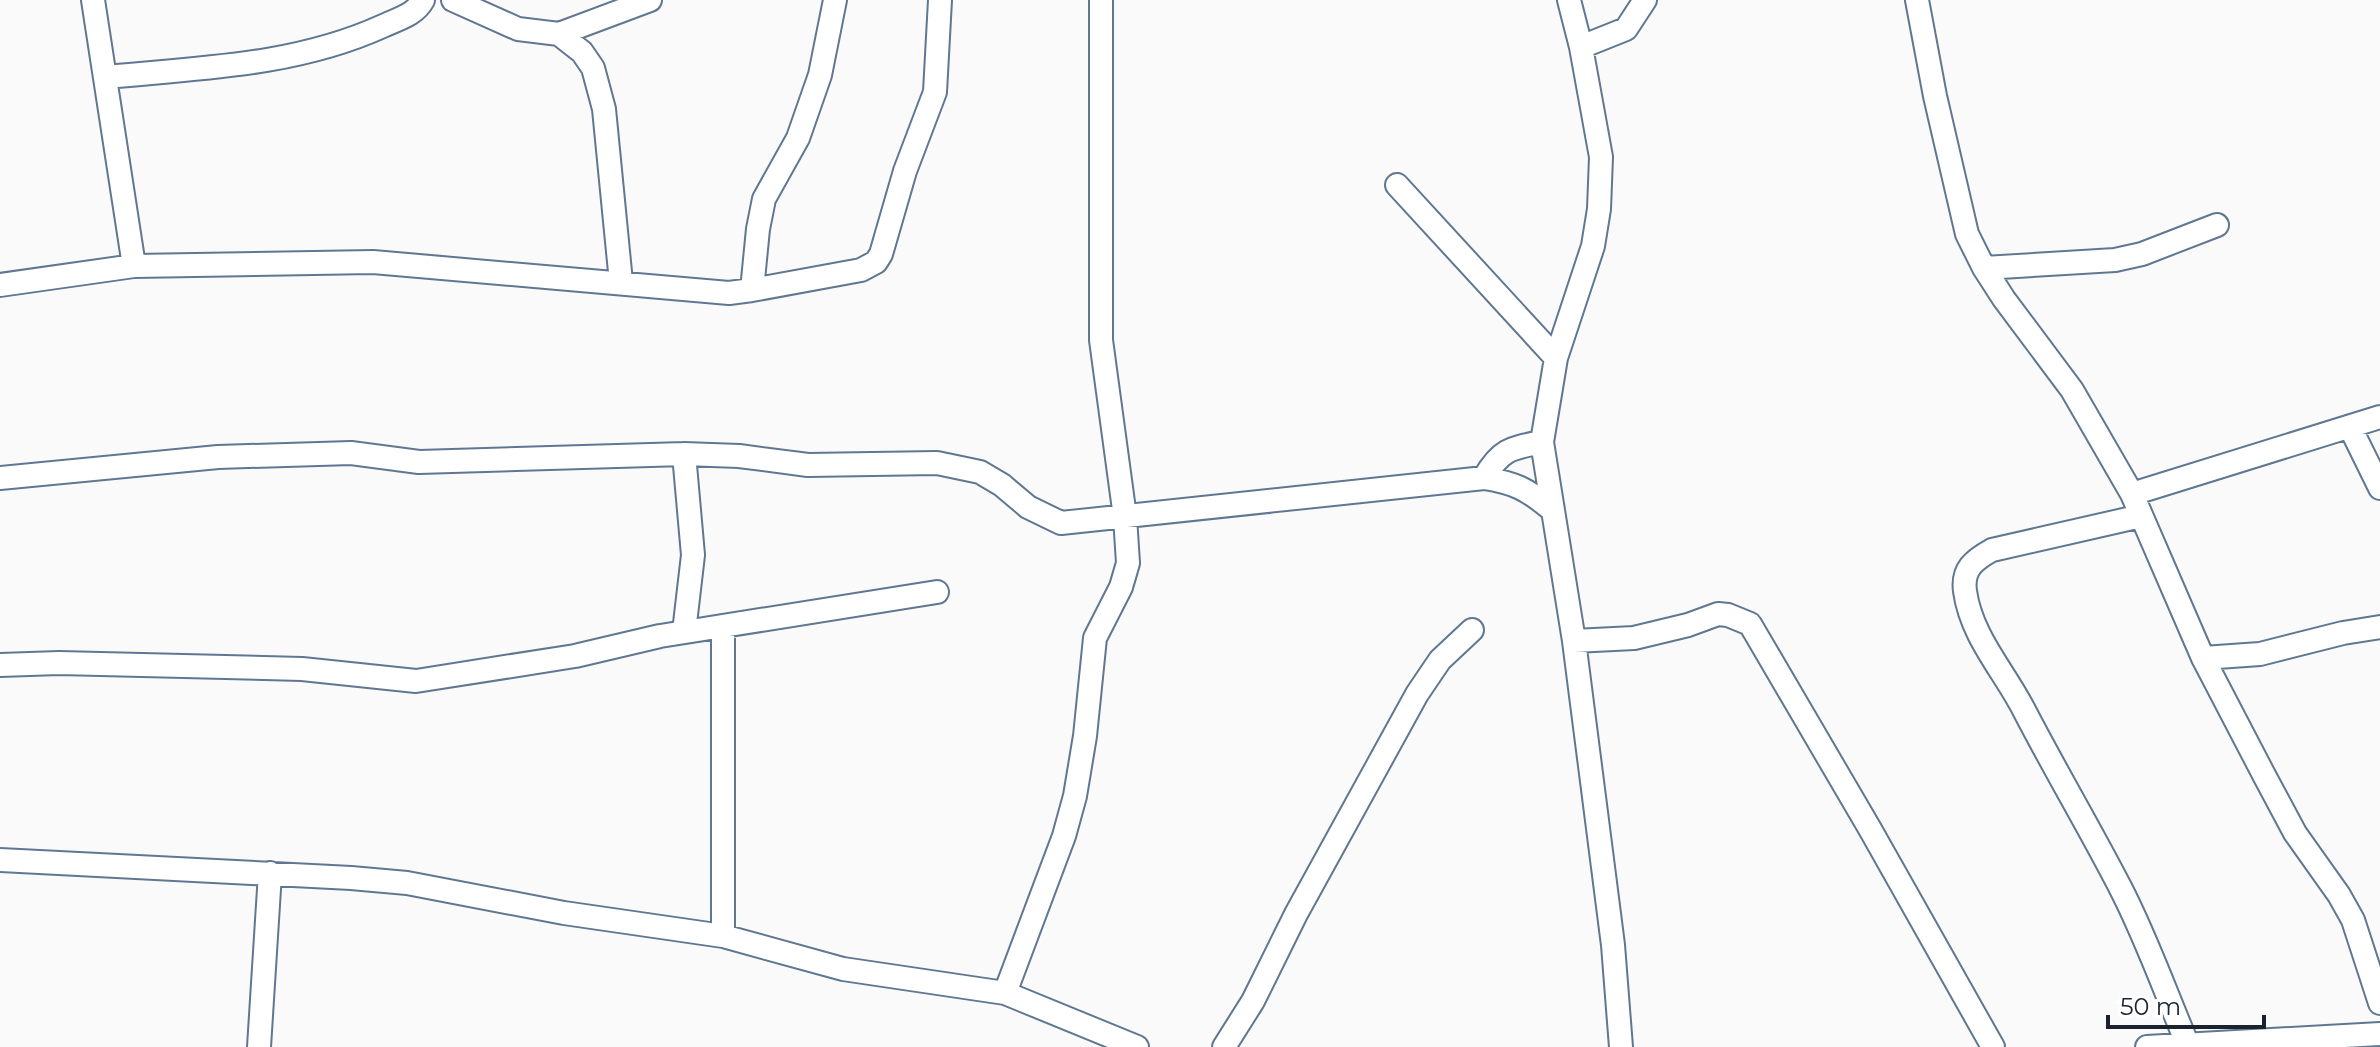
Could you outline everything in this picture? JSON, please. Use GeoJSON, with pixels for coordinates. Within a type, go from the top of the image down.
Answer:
{"type":"FeatureCollection","features":[{"type":"Feature","properties":{"kind":"street"},"geometry":{"type":"LineString","coordinates":[[93,0],[134,266]]}},
{"type":"Feature","properties":{"kind":"street"},"geometry":{"type":"LineString","coordinates":[[105,77],[257,63],[308,53],[366,34],[413,12],[423,0]]}},
{"type":"Feature","properties":{"kind":"street"},"geometry":{"type":"LineString","coordinates":[[453,0],[518,29],[559,34],[650,0]]}},
{"type":"Feature","properties":{"kind":"street"},"geometry":{"type":"LineString","coordinates":[[752,290],[764,199],[798,138],[820,75],[835,0]]}},
{"type":"Feature","properties":{"kind":"street"},"geometry":{"type":"LineString","coordinates":[[0,285],[134,266],[373,262],[729,293],[861,270],[876,262],[881,254],[905,171],[935,92],[940,0]]}},
{"type":"Feature","properties":{"kind":"street"},"geometry":{"type":"LineString","coordinates":[[1005,993],[1064,836],[1075,796],[1085,736],[1095,638],[1121,587],[1128,563],[1125,517],[1101,340],[1101,0]]}},
{"type":"Feature","properties":{"kind":"street"},"geometry":{"type":"LineString","coordinates":[[1569,0],[1601,157],[1599,209],[1593,246],[1556,358],[1542,442],[1574,641],[1613,945],[1621,1047]]}},
{"type":"Feature","properties":{"kind":"street"},"geometry":{"type":"LineString","coordinates":[[1581,47],[1626,29],[1645,0]]}},
{"type":"Feature","properties":{"kind":"street"},"geometry":{"type":"LineString","coordinates":[[1917,0],[1967,234],[1984,268],[2072,390],[2132,494],[2203,658],[2295,833],[2353,920],[2380,1003]]}},
{"type":"Feature","properties":{"kind":"street"},"geometry":{"type":"LineString","coordinates":[[559,34],[582,52],[593,68],[604,109],[621,282]]}},
{"type":"Feature","properties":{"kind":"street"},"geometry":{"type":"LineString","coordinates":[[1397,185],[1556,358]]}},
{"type":"Feature","properties":{"kind":"street"},"geometry":{"type":"LineString","coordinates":[[1984,268],[2115,260],[2142,254],[2217,225]]}},
{"type":"Feature","properties":{"kind":"street"},"geometry":{"type":"LineString","coordinates":[[2132,494],[2380,417]]}},
{"type":"Feature","properties":{"kind":"street"},"geometry":{"type":"LineString","coordinates":[[2350,427],[2380,488]]}},
{"type":"Feature","properties":{"kind":"street"},"geometry":{"type":"LineString","coordinates":[[1484,478],[1497,457],[1506,451],[1542,442]]}},
{"type":"Feature","properties":{"kind":"street"},"geometry":{"type":"LineString","coordinates":[[0,478],[218,457],[351,453],[419,462],[684,454],[739,456],[808,465],[937,463],[980,472],[1002,485],[1028,507],[1061,523],[1484,478],[1521,487],[1551,509]]}},
{"type":"Feature","properties":{"kind":"street"},"geometry":{"type":"LineString","coordinates":[[684,454],[693,555],[684,632]]}},
{"type":"Feature","properties":{"kind":"street"},"geometry":{"type":"LineString","coordinates":[[2141,516],[1992,550],[1975,559],[1967,570],[1964,588],[1970,619],[2020,701],[2121,889],[2187,1043]]}},
{"type":"Feature","properties":{"kind":"street"},"geometry":{"type":"LineString","coordinates":[[0,665],[59,663],[302,669],[416,681],[575,656],[684,632],[937,592]]}},
{"type":"Feature","properties":{"kind":"street"},"geometry":{"type":"LineString","coordinates":[[1574,641],[1634,638],[1718,614],[1750,624],[1993,1047]]}},
{"type":"Feature","properties":{"kind":"street"},"geometry":{"type":"LineString","coordinates":[[723,627],[723,936]]}},
{"type":"Feature","properties":{"kind":"street"},"geometry":{"type":"LineString","coordinates":[[2203,658],[2260,654],[2380,627]]}},
{"type":"Feature","properties":{"kind":"street"},"geometry":{"type":"LineString","coordinates":[[1224,1047],[1253,1001],[1296,914],[1417,694],[1440,660],[1472,630]]}},
{"type":"Feature","properties":{"kind":"street"},"geometry":{"type":"LineString","coordinates":[[0,860],[407,883],[564,913],[723,936],[843,969],[1005,993],[1137,1047]]}},
{"type":"Feature","properties":{"kind":"street"},"geometry":{"type":"LineString","coordinates":[[259,1047],[270,873]]}},
{"type":"Feature","properties":{"kind":"street"},"geometry":{"type":"LineString","coordinates":[[2147,1047],[2380,1034]]}}]}
